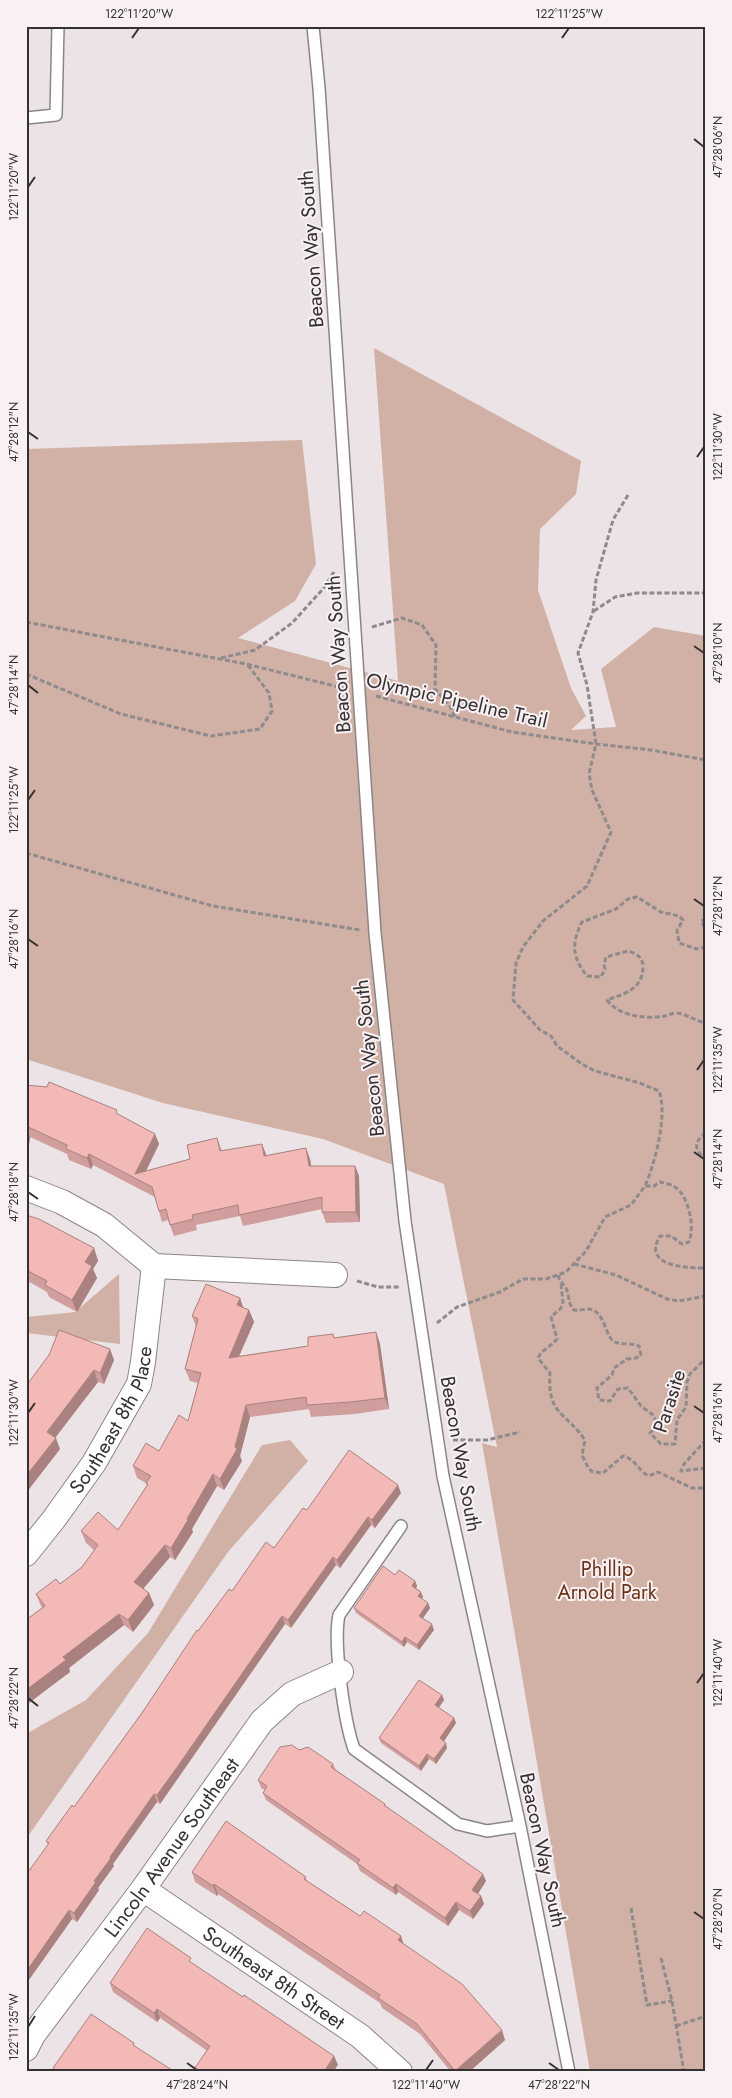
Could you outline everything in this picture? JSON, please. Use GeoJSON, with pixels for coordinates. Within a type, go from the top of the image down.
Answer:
{"type":"FeatureCollection","features":[{"type":"Feature","properties":{"kind":"street"},"geometry":{"type":"LineString","coordinates":[[26,1188],[62,1202],[104,1225],[154,1266],[335,1274]]}},
{"type":"Feature","properties":{"kind":"street","name":"Southeast 8th Place"},"geometry":{"type":"LineString","coordinates":[[26,1554],[94,1463],[139,1384],[154,1266]]}},
{"type":"Feature","properties":{"kind":"street","name":"Lincoln Avenue Southeast"},"geometry":{"type":"LineString","coordinates":[[26,2049],[34,2035],[143,1889],[262,1721],[292,1694],[341,1672]]}},
{"type":"Feature","properties":{"kind":"street","name":"Southeast 8th Street"},"geometry":{"type":"LineString","coordinates":[[143,1889],[360,2036],[400,2072]]}},
{"type":"Feature","properties":{"kind":"lane"},"geometry":{"type":"LineString","coordinates":[[26,118],[56,116],[58,26]]}},
{"type":"Feature","properties":{"kind":"lane","name":"Beacon Way South"},"geometry":{"type":"LineString","coordinates":[[313,26],[320,88],[375,933],[405,1221],[443,1476],[520,1826],[569,2072]]}},
{"type":"Feature","properties":{"kind":"lane"},"geometry":{"type":"LineString","coordinates":[[401,1526],[339,1615],[337,1626],[341,1672],[348,1732],[354,1749],[458,1824],[487,1831],[520,1826]]}},
{"type":"Feature","properties":{"kind":"path"},"geometry":{"type":"LineString","coordinates":[[422,1333],[457,1307],[500,1292],[524,1279],[546,1279],[566,1272],[586,1251],[605,1217],[631,1205],[645,1186],[662,1122],[663,1100],[659,1091],[640,1083],[595,1071],[582,1064],[557,1046],[552,1036],[540,1030],[513,1000],[516,963],[523,947],[543,922],[587,886],[611,832],[592,790],[589,774],[596,744],[587,685],[578,653],[593,612],[596,580],[613,520],[628,495]]}},
{"type":"Feature","properties":{"kind":"path"},"geometry":{"type":"LineString","coordinates":[[218,659],[255,650],[292,623],[323,588],[350,548]]}},
{"type":"Feature","properties":{"kind":"path"},"geometry":{"type":"LineString","coordinates":[[593,612],[616,597],[637,594],[706,593]]}},
{"type":"Feature","properties":{"kind":"path"},"geometry":{"type":"LineString","coordinates":[[355,631],[402,618],[422,625],[436,645],[435,689],[450,706],[455,717]]}},
{"type":"Feature","properties":{"kind":"path","name":"Olympic Pipeline Trail"},"geometry":{"type":"LineString","coordinates":[[26,622],[246,664],[512,732],[651,750],[706,760]]}},
{"type":"Feature","properties":{"kind":"path"},"geometry":{"type":"LineString","coordinates":[[26,674],[121,714],[211,736],[260,729],[272,711],[270,693],[246,664]]}},
{"type":"Feature","properties":{"kind":"path"},"geometry":{"type":"LineString","coordinates":[[26,853],[213,906],[375,933]]}},
{"type":"Feature","properties":{"kind":"path"},"geometry":{"type":"LineString","coordinates":[[706,947],[696,948],[679,943],[677,930],[683,920],[679,916],[661,912],[637,897],[628,898],[616,909],[582,922],[574,945],[577,964],[587,976],[594,978],[601,977],[605,969],[606,957],[628,951],[639,956],[643,964],[640,982],[623,994],[607,1000],[618,1011],[644,1016],[665,1016],[675,1013],[706,1023]]}},
{"type":"Feature","properties":{"kind":"path"},"geometry":{"type":"LineString","coordinates":[[706,919],[701,921],[706,930]]}},
{"type":"Feature","properties":{"kind":"path"},"geometry":{"type":"LineString","coordinates":[[706,1133],[700,1138],[696,1146],[698,1154],[706,1159]]}},
{"type":"Feature","properties":{"kind":"path"},"geometry":{"type":"LineString","coordinates":[[645,1186],[654,1186],[660,1182],[675,1186],[682,1194],[690,1211],[693,1233],[689,1242],[682,1244],[671,1236],[660,1236],[656,1242],[657,1252],[662,1260],[670,1265],[682,1268],[706,1268]]}},
{"type":"Feature","properties":{"kind":"path"},"geometry":{"type":"LineString","coordinates":[[574,1264],[584,1265],[616,1275],[667,1299],[679,1301],[706,1296]]}},
{"type":"Feature","properties":{"kind":"path"},"geometry":{"type":"LineString","coordinates":[[335,1274],[378,1287],[415,1286]]}},
{"type":"Feature","properties":{"kind":"path","name":"Parasite"},"geometry":{"type":"LineString","coordinates":[[558,1275],[559,1280],[567,1290],[568,1305],[574,1310],[590,1309],[595,1311],[611,1339],[617,1343],[639,1346],[640,1355],[636,1358],[628,1359],[614,1368],[612,1375],[598,1388],[599,1400],[610,1401],[618,1389],[628,1388],[642,1406],[652,1414],[658,1424],[650,1433],[661,1444],[675,1444],[677,1420],[686,1407],[687,1382],[690,1374],[706,1358]]}},
{"type":"Feature","properties":{"kind":"path","name":"Parasite"},"geometry":{"type":"LineString","coordinates":[[562,1283],[563,1302],[561,1308],[551,1318],[557,1339],[552,1345],[541,1352],[538,1358],[550,1373],[549,1389],[555,1408],[561,1416],[575,1424],[585,1440],[582,1455],[589,1469],[603,1473],[623,1456],[634,1461],[643,1473],[649,1476],[658,1472],[692,1488],[706,1488]]}},
{"type":"Feature","properties":{"kind":"path"},"geometry":{"type":"LineString","coordinates":[[438,1440],[487,1440],[520,1432]]}},
{"type":"Feature","properties":{"kind":"path","name":"Parasite"},"geometry":{"type":"LineString","coordinates":[[706,1440],[684,1464],[681,1471],[706,1468]]}},
{"type":"Feature","properties":{"kind":"path"},"geometry":{"type":"LineString","coordinates":[[631,1908],[647,2005],[672,2001]]}},
{"type":"Feature","properties":{"kind":"path"},"geometry":{"type":"LineString","coordinates":[[661,1958],[672,2001],[684,2072]]}},
{"type":"Feature","properties":{"kind":"path"},"geometry":{"type":"LineString","coordinates":[[676,2026],[706,2016]]}},
{"type":"Feature","properties":{"kind":"green space","name":"Phillip Arnold Park"},"geometry":{"type":"Polygon","coordinates":[[[374,348],[581,461],[576,494],[540,529],[538,590],[571,688],[586,716],[571,730],[616,727],[601,669],[654,627],[706,636],[706,2072],[590,2072],[482,1443],[497,1447],[444,1184],[323,1139],[163,1103],[26,1059],[26,449],[302,440],[316,564],[295,601],[238,638],[398,681],[374,348]]]}},
{"type":"Feature","properties":{"kind":"green space"},"geometry":{"type":"Polygon","coordinates":[[[119,1274],[120,1344],[26,1333],[26,1317],[75,1312],[119,1274]]]}},
{"type":"Feature","properties":{"kind":"green space"},"geometry":{"type":"Polygon","coordinates":[[[290,1440],[308,1461],[228,1552],[26,1839],[26,1734],[86,1700],[148,1633],[262,1445],[290,1440]]]}},
{"type":"Feature","properties":{"kind":"building"},"geometry":{"type":"Polygon","coordinates":[[[49,1082],[117,1110],[116,1113],[155,1134],[135,1174],[190,1159],[187,1145],[217,1138],[220,1151],[262,1144],[264,1156],[306,1148],[309,1166],[355,1166],[356,1212],[322,1212],[322,1197],[239,1215],[238,1205],[192,1215],[193,1219],[170,1225],[166,1209],[159,1211],[152,1187],[89,1154],[87,1158],[66,1149],[67,1145],[26,1126],[26,1085],[47,1087],[49,1082]]]}},
{"type":"Feature","properties":{"kind":"building"},"geometry":{"type":"Polygon","coordinates":[[[26,1215],[39,1219],[94,1248],[85,1262],[92,1266],[72,1300],[45,1285],[47,1281],[26,1270],[26,1215]]]}},
{"type":"Feature","properties":{"kind":"building"},"geometry":{"type":"Polygon","coordinates":[[[206,1284],[240,1298],[237,1305],[249,1310],[229,1358],[308,1346],[308,1337],[333,1334],[334,1338],[376,1332],[385,1398],[307,1405],[306,1397],[246,1405],[235,1447],[237,1449],[220,1479],[213,1474],[171,1548],[165,1545],[134,1582],[149,1593],[128,1620],[119,1614],[63,1657],[66,1660],[26,1690],[26,1620],[45,1606],[36,1594],[56,1579],[60,1584],[82,1567],[98,1545],[81,1531],[98,1512],[118,1530],[148,1484],[146,1483],[151,1476],[133,1466],[146,1443],[159,1451],[179,1415],[188,1421],[201,1373],[185,1369],[198,1319],[192,1316],[206,1284]]]}},
{"type":"Feature","properties":{"kind":"building"},"geometry":{"type":"Polygon","coordinates":[[[59,1330],[110,1349],[100,1373],[94,1370],[47,1432],[56,1438],[26,1476],[26,1386],[49,1355],[59,1330]]]}},
{"type":"Feature","properties":{"kind":"building"},"geometry":{"type":"Polygon","coordinates":[[[349,1450],[398,1485],[372,1520],[368,1517],[337,1560],[333,1557],[288,1620],[282,1616],[178,1766],[157,1795],[154,1794],[74,1913],[69,1910],[26,1972],[26,1875],[49,1843],[46,1841],[72,1805],[74,1807],[144,1710],[197,1630],[229,1589],[232,1591],[266,1542],[274,1548],[303,1508],[307,1510],[349,1450]]]}},
{"type":"Feature","properties":{"kind":"building"},"geometry":{"type":"Polygon","coordinates":[[[383,1566],[395,1575],[399,1570],[415,1581],[412,1586],[421,1592],[418,1596],[428,1603],[419,1616],[432,1624],[417,1645],[405,1637],[402,1642],[354,1608],[383,1566]]]}},
{"type":"Feature","properties":{"kind":"building"},"geometry":{"type":"Polygon","coordinates":[[[419,1680],[442,1695],[435,1705],[454,1718],[440,1738],[446,1743],[434,1759],[427,1754],[419,1766],[379,1738],[419,1680]]]}},
{"type":"Feature","properties":{"kind":"building"},"geometry":{"type":"Polygon","coordinates":[[[292,1745],[299,1750],[308,1747],[333,1764],[331,1767],[483,1874],[472,1890],[481,1896],[470,1911],[456,1902],[445,1918],[396,1884],[393,1888],[357,1863],[360,1860],[263,1793],[267,1786],[258,1780],[280,1747],[292,1745]]]}},
{"type":"Feature","properties":{"kind":"building"},"geometry":{"type":"Polygon","coordinates":[[[226,1821],[306,1877],[304,1879],[360,1916],[364,1911],[401,1936],[398,1940],[462,1984],[502,2030],[455,2071],[416,2023],[378,1998],[380,1995],[214,1884],[213,1886],[192,1872],[226,1821]]]}},
{"type":"Feature","properties":{"kind":"building"},"geometry":{"type":"Polygon","coordinates":[[[147,1928],[191,1958],[189,1961],[243,1997],[244,1995],[334,2056],[324,2072],[192,2072],[210,2046],[157,2009],[154,2013],[110,1983],[147,1928]]]}},
{"type":"Feature","properties":{"kind":"building"},"geometry":{"type":"Polygon","coordinates":[[[91,2014],[134,2043],[133,2045],[175,2072],[59,2072],[53,2068],[91,2014]]]}}]}
